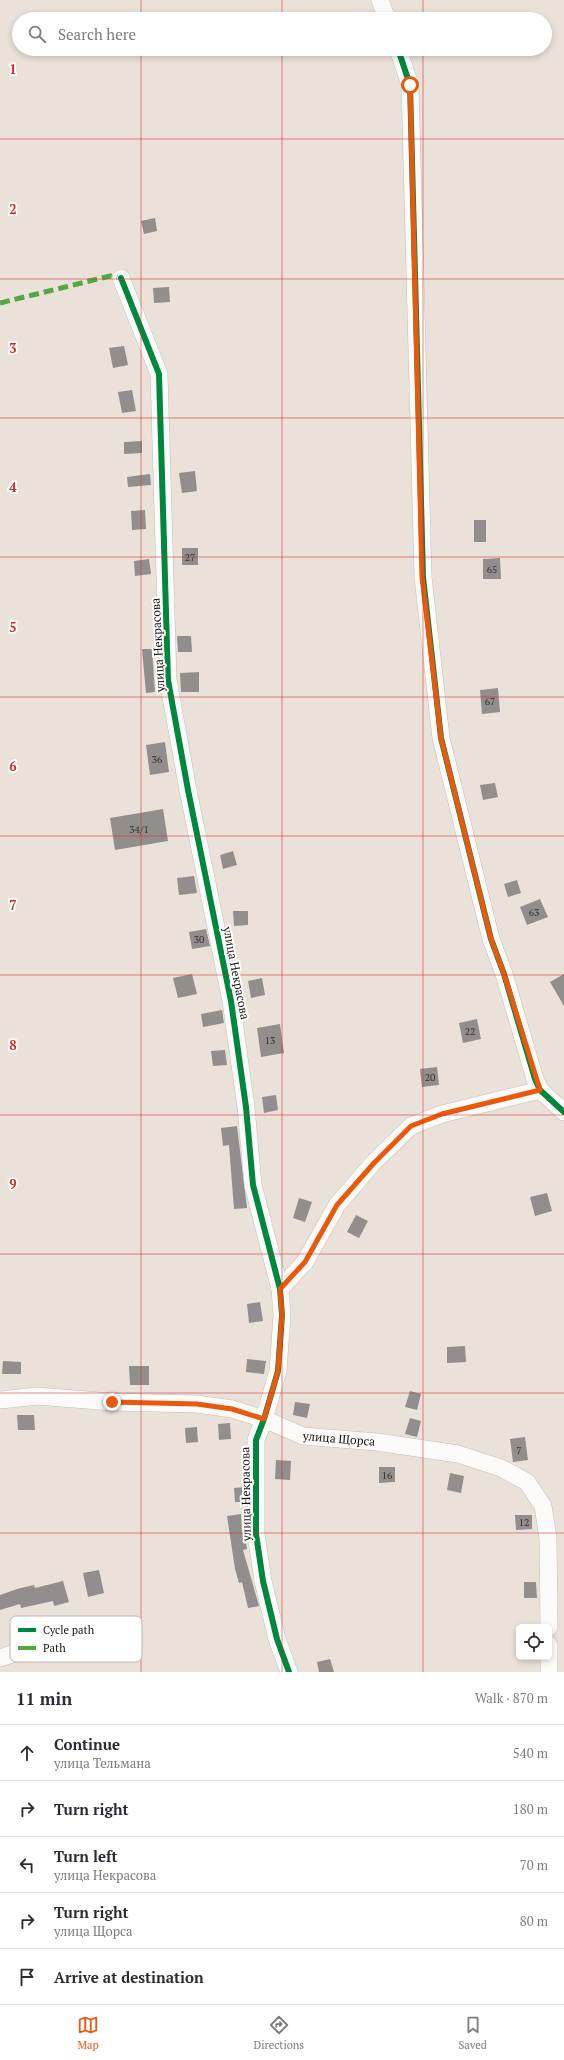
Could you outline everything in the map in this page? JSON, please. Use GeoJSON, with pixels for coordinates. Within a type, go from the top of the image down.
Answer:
{"type":"FeatureCollection","features":[{"type":"Feature","properties":{"kind":"street"},"geometry":{"type":"LineString","coordinates":[[380,0],[384,12]]}},
{"type":"Feature","properties":{"kind":"street"},"geometry":{"type":"LineString","coordinates":[[400,56],[410,85],[422,577],[441,738],[491,939],[504,974],[540,1090],[564,1112]]}},
{"type":"Feature","properties":{"kind":"street","name":"улица Некрасова"},"geometry":{"type":"LineString","coordinates":[[121,278],[159,374],[168,680],[188,790],[231,1001],[246,1107],[253,1186],[280,1289],[282,1315],[278,1371],[264,1419],[256,1440],[256,1534],[263,1581],[277,1639],[290,1672]]}},
{"type":"Feature","properties":{"kind":"street"},"geometry":{"type":"LineString","coordinates":[[280,1289],[305,1262],[337,1205],[374,1163],[411,1126],[442,1114],[540,1090]]}},
{"type":"Feature","properties":{"kind":"street","name":"улица Щорса"},"geometry":{"type":"LineString","coordinates":[[0,1400],[38,1396],[112,1402],[197,1404],[232,1409],[264,1419],[303,1436],[377,1442],[458,1454],[501,1468],[527,1482],[543,1506],[548,1538],[549,1624]]}},
{"type":"Feature","properties":{"kind":"street"},"geometry":{"type":"LineString","coordinates":[[0,1658],[10,1655]]}},
{"type":"Feature","properties":{"kind":"street"},"geometry":{"type":"LineString","coordinates":[[549,1660],[549,1672]]}},
{"type":"Feature","properties":{"kind":"building"},"geometry":{"type":"Polygon","coordinates":[[[155,218],[157,231],[144,234],[141,221],[155,218]]]}},
{"type":"Feature","properties":{"kind":"building"},"geometry":{"type":"Polygon","coordinates":[[[169,287],[170,302],[154,303],[153,288],[169,287]]]}},
{"type":"Feature","properties":{"kind":"building"},"geometry":{"type":"Polygon","coordinates":[[[124,346],[128,365],[113,368],[109,348],[124,346]]]}},
{"type":"Feature","properties":{"kind":"building"},"geometry":{"type":"Polygon","coordinates":[[[132,390],[136,411],[122,413],[118,392],[132,390]]]}},
{"type":"Feature","properties":{"kind":"building"},"geometry":{"type":"Polygon","coordinates":[[[142,441],[142,453],[124,454],[124,442],[142,441]]]}},
{"type":"Feature","properties":{"kind":"building"},"geometry":{"type":"Polygon","coordinates":[[[195,471],[197,491],[182,493],[179,473],[195,471]]]}},
{"type":"Feature","properties":{"kind":"building"},"geometry":{"type":"Polygon","coordinates":[[[150,474],[151,485],[128,487],[127,477],[150,474]]]}},
{"type":"Feature","properties":{"kind":"building"},"geometry":{"type":"Polygon","coordinates":[[[145,510],[146,529],[132,530],[131,511],[145,510]]]}},
{"type":"Feature","properties":{"kind":"building"},"geometry":{"type":"Polygon","coordinates":[[[474,520],[486,520],[486,542],[474,542],[474,520]]]}},
{"type":"Feature","properties":{"kind":"building"},"geometry":{"type":"Polygon","coordinates":[[[182,548],[198,548],[198,565],[182,565],[182,548]]]}},
{"type":"Feature","properties":{"kind":"building"},"geometry":{"type":"Polygon","coordinates":[[[500,558],[501,579],[483,579],[483,559],[500,558]]]}},
{"type":"Feature","properties":{"kind":"building"},"geometry":{"type":"Polygon","coordinates":[[[149,559],[151,574],[135,576],[134,561],[149,559]]]}},
{"type":"Feature","properties":{"kind":"building"},"geometry":{"type":"Polygon","coordinates":[[[177,636],[191,636],[192,652],[178,652],[177,636]]]}},
{"type":"Feature","properties":{"kind":"building"},"geometry":{"type":"Polygon","coordinates":[[[142,649],[152,649],[155,692],[146,693],[142,649]]]}},
{"type":"Feature","properties":{"kind":"building"},"geometry":{"type":"Polygon","coordinates":[[[199,672],[199,692],[181,692],[180,673],[199,672]]]}},
{"type":"Feature","properties":{"kind":"building"},"geometry":{"type":"Polygon","coordinates":[[[498,688],[500,712],[482,714],[480,690],[498,688]]]}},
{"type":"Feature","properties":{"kind":"building"},"geometry":{"type":"Polygon","coordinates":[[[165,742],[169,772],[150,775],[146,745],[165,742]]]}},
{"type":"Feature","properties":{"kind":"building"},"geometry":{"type":"Polygon","coordinates":[[[495,783],[498,797],[483,800],[480,785],[495,783]]]}},
{"type":"Feature","properties":{"kind":"building"},"geometry":{"type":"Polygon","coordinates":[[[163,809],[168,841],[115,850],[110,818],[163,809]]]}},
{"type":"Feature","properties":{"kind":"building"},"geometry":{"type":"Polygon","coordinates":[[[233,851],[237,865],[223,869],[220,855],[233,851]]]}},
{"type":"Feature","properties":{"kind":"building"},"geometry":{"type":"Polygon","coordinates":[[[194,876],[197,893],[179,895],[177,878],[194,876]]]}},
{"type":"Feature","properties":{"kind":"building"},"geometry":{"type":"Polygon","coordinates":[[[517,880],[521,893],[508,897],[504,884],[517,880]]]}},
{"type":"Feature","properties":{"kind":"building"},"geometry":{"type":"Polygon","coordinates":[[[540,899],[548,917],[527,925],[520,907],[540,899]]]}},
{"type":"Feature","properties":{"kind":"building"},"geometry":{"type":"Polygon","coordinates":[[[233,911],[248,911],[248,925],[234,926],[233,911]]]}},
{"type":"Feature","properties":{"kind":"building"},"geometry":{"type":"Polygon","coordinates":[[[206,929],[210,946],[192,949],[189,932],[206,929]]]}},
{"type":"Feature","properties":{"kind":"building"},"geometry":{"type":"Polygon","coordinates":[[[192,974],[197,994],[178,998],[173,978],[192,974]]]}},
{"type":"Feature","properties":{"kind":"building"},"geometry":{"type":"Polygon","coordinates":[[[564,974],[564,1006],[550,982],[564,974]]]}},
{"type":"Feature","properties":{"kind":"building"},"geometry":{"type":"Polygon","coordinates":[[[262,978],[265,995],[251,998],[248,981],[262,978]]]}},
{"type":"Feature","properties":{"kind":"building"},"geometry":{"type":"Polygon","coordinates":[[[222,1010],[224,1023],[203,1027],[201,1014],[222,1010]]]}},
{"type":"Feature","properties":{"kind":"building"},"geometry":{"type":"Polygon","coordinates":[[[477,1019],[481,1039],[463,1043],[459,1023],[477,1019]]]}},
{"type":"Feature","properties":{"kind":"building"},"geometry":{"type":"Polygon","coordinates":[[[280,1024],[284,1053],[261,1057],[257,1028],[280,1024]]]}},
{"type":"Feature","properties":{"kind":"building"},"geometry":{"type":"Polygon","coordinates":[[[225,1050],[227,1065],[213,1066],[211,1051],[225,1050]]]}},
{"type":"Feature","properties":{"kind":"building"},"geometry":{"type":"Polygon","coordinates":[[[437,1067],[439,1085],[422,1087],[420,1069],[437,1067]]]}},
{"type":"Feature","properties":{"kind":"building"},"geometry":{"type":"Polygon","coordinates":[[[276,1095],[278,1110],[264,1113],[262,1097],[276,1095]]]}},
{"type":"Feature","properties":{"kind":"building"},"geometry":{"type":"Polygon","coordinates":[[[237,1126],[247,1208],[234,1209],[229,1145],[223,1146],[221,1128],[237,1126]]]}},
{"type":"Feature","properties":{"kind":"building"},"geometry":{"type":"Polygon","coordinates":[[[547,1193],[552,1211],[535,1216],[530,1197],[547,1193]]]}},
{"type":"Feature","properties":{"kind":"building"},"geometry":{"type":"Polygon","coordinates":[[[299,1198],[312,1202],[305,1222],[293,1218],[299,1198]]]}},
{"type":"Feature","properties":{"kind":"building"},"geometry":{"type":"Polygon","coordinates":[[[356,1215],[368,1221],[359,1238],[347,1232],[356,1215]]]}},
{"type":"Feature","properties":{"kind":"building"},"geometry":{"type":"Polygon","coordinates":[[[260,1302],[263,1321],[249,1323],[247,1304],[260,1302]]]}},
{"type":"Feature","properties":{"kind":"building"},"geometry":{"type":"Polygon","coordinates":[[[465,1346],[466,1362],[447,1363],[447,1347],[465,1346]]]}},
{"type":"Feature","properties":{"kind":"building"},"geometry":{"type":"Polygon","coordinates":[[[247,1359],[266,1361],[264,1374],[246,1372],[247,1359]]]}},
{"type":"Feature","properties":{"kind":"building"},"geometry":{"type":"Polygon","coordinates":[[[3,1361],[21,1362],[21,1374],[2,1374],[3,1361]]]}},
{"type":"Feature","properties":{"kind":"building"},"geometry":{"type":"Polygon","coordinates":[[[129,1366],[149,1366],[149,1385],[130,1385],[129,1366]]]}},
{"type":"Feature","properties":{"kind":"building"},"geometry":{"type":"Polygon","coordinates":[[[410,1391],[421,1394],[417,1410],[405,1407],[410,1391]]]}},
{"type":"Feature","properties":{"kind":"building"},"geometry":{"type":"Polygon","coordinates":[[[295,1402],[310,1404],[307,1418],[293,1415],[295,1402]]]}},
{"type":"Feature","properties":{"kind":"building"},"geometry":{"type":"Polygon","coordinates":[[[17,1415],[34,1415],[35,1430],[18,1430],[17,1415]]]}},
{"type":"Feature","properties":{"kind":"building"},"geometry":{"type":"Polygon","coordinates":[[[410,1418],[421,1421],[417,1437],[405,1434],[410,1418]]]}},
{"type":"Feature","properties":{"kind":"building"},"geometry":{"type":"Polygon","coordinates":[[[230,1423],[231,1439],[219,1440],[218,1424],[230,1423]]]}},
{"type":"Feature","properties":{"kind":"building"},"geometry":{"type":"Polygon","coordinates":[[[197,1427],[198,1442],[186,1443],[185,1428],[197,1427]]]}},
{"type":"Feature","properties":{"kind":"building"},"geometry":{"type":"Polygon","coordinates":[[[525,1437],[528,1460],[513,1462],[510,1439],[525,1437]]]}},
{"type":"Feature","properties":{"kind":"building"},"geometry":{"type":"Polygon","coordinates":[[[276,1460],[291,1461],[290,1480],[275,1479],[276,1460]]]}},
{"type":"Feature","properties":{"kind":"building"},"geometry":{"type":"Polygon","coordinates":[[[379,1467],[395,1467],[395,1482],[379,1483],[379,1467]]]}},
{"type":"Feature","properties":{"kind":"building"},"geometry":{"type":"Polygon","coordinates":[[[450,1473],[464,1476],[461,1493],[447,1490],[450,1473]]]}},
{"type":"Feature","properties":{"kind":"building"},"geometry":{"type":"Polygon","coordinates":[[[245,1487],[246,1502],[235,1502],[234,1488],[245,1487]]]}},
{"type":"Feature","properties":{"kind":"building"},"geometry":{"type":"Polygon","coordinates":[[[241,1514],[242,1532],[244,1532],[247,1549],[243,1550],[259,1606],[248,1608],[242,1582],[239,1583],[235,1569],[227,1516],[241,1514]]]}},
{"type":"Feature","properties":{"kind":"building"},"geometry":{"type":"Polygon","coordinates":[[[515,1515],[532,1515],[532,1529],[516,1530],[515,1515]]]}},
{"type":"Feature","properties":{"kind":"building"},"geometry":{"type":"Polygon","coordinates":[[[99,1570],[104,1593],[88,1597],[83,1573],[99,1570]]]}},
{"type":"Feature","properties":{"kind":"building"},"geometry":{"type":"Polygon","coordinates":[[[63,1581],[69,1602],[54,1606],[53,1601],[21,1608],[20,1604],[0,1610],[0,1595],[34,1585],[35,1588],[63,1581]]]}},
{"type":"Feature","properties":{"kind":"building"},"geometry":{"type":"Polygon","coordinates":[[[524,1582],[536,1582],[537,1598],[524,1598],[524,1582]]]}},
{"type":"Feature","properties":{"kind":"building"},"geometry":{"type":"Polygon","coordinates":[[[330,1659],[334,1672],[319,1672],[317,1662],[330,1659]]]}},
{"type":"Feature","properties":{"kind":"marked path"},"geometry":{"type":"LineString","coordinates":[[0,303],[110,276],[121,278]]}},
{"type":"Feature","properties":{"kind":"cycle path"},"geometry":{"type":"LineString","coordinates":[[400,56],[410,85],[423,577],[441,738],[491,939],[504,974],[535,1079],[540,1090],[564,1112]]}},
{"type":"Feature","properties":{"kind":"cycle path"},"geometry":{"type":"LineString","coordinates":[[121,278],[159,374],[168,680],[188,790],[231,1001],[246,1107],[253,1185],[280,1289],[282,1315],[278,1371],[264,1419],[256,1440],[256,1534],[263,1581],[277,1639],[289,1672]]}},
{"type":"Feature","properties":{"kind":"route"},"geometry":{"type":"LineString","coordinates":[[112,1402],[197,1404],[232,1409],[264,1419],[278,1371],[282,1315],[280,1289],[305,1262],[337,1205],[374,1163],[411,1126],[442,1114],[540,1090],[535,1079],[504,974],[491,939],[441,738],[422,577],[410,85]]}}]}
